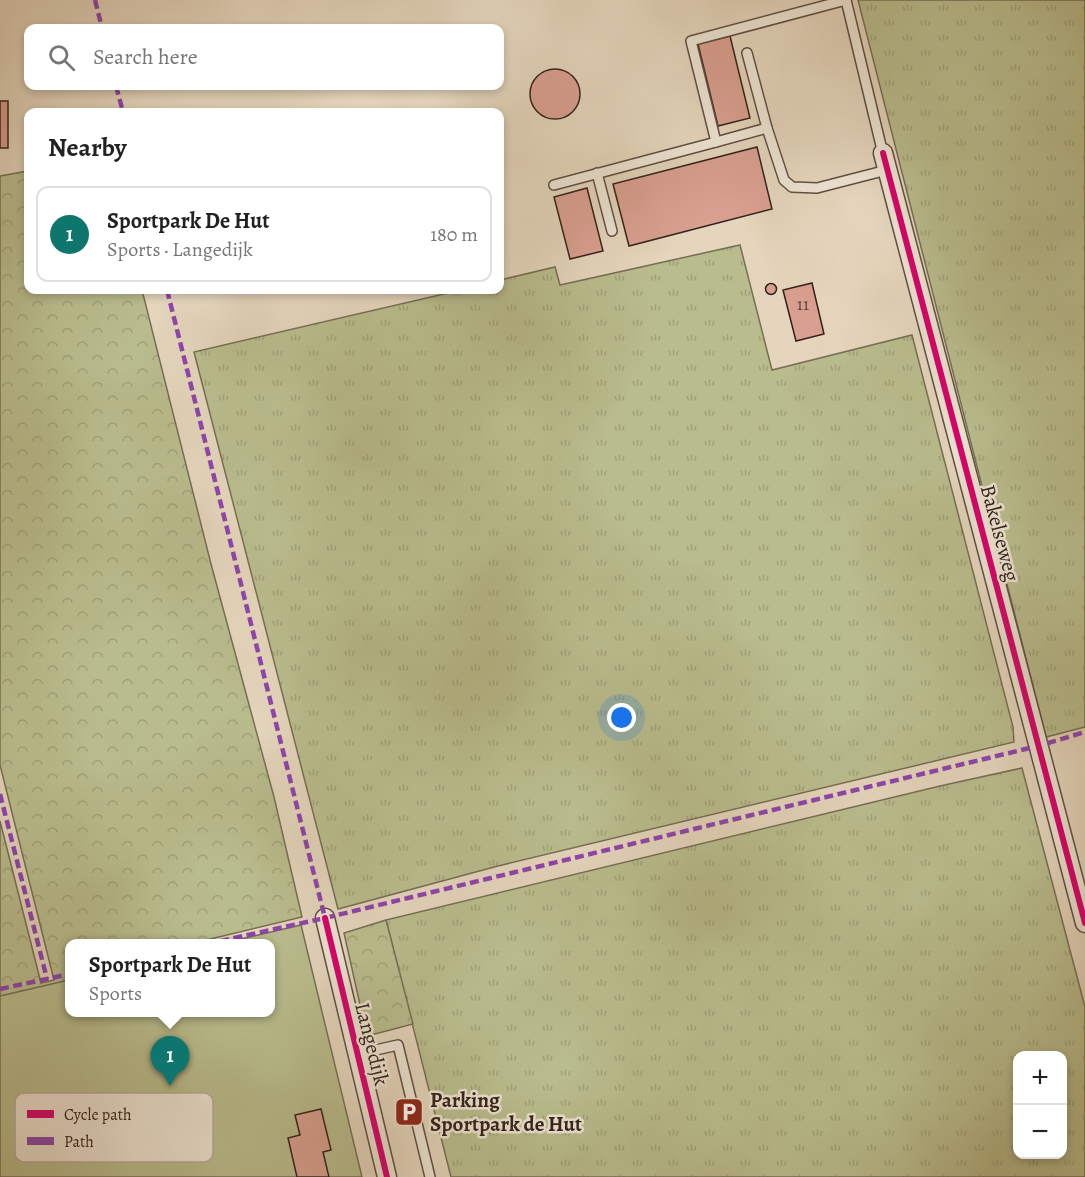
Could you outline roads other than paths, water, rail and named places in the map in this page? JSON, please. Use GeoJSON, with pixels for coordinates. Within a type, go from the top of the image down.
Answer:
{"type":"FeatureCollection","features":[{"type":"Feature","properties":{"kind":"street","name":"Bakelseweg"},"geometry":{"type":"LineString","coordinates":[[885,160],[1085,922]]}},
{"type":"Feature","properties":{"kind":"street","name":"Langedijk"},"geometry":{"type":"LineString","coordinates":[[325,918],[387,1177]]}},
{"type":"Feature","properties":{"kind":"lane"},"geometry":{"type":"LineString","coordinates":[[716,142],[691,41],[846,0]]}},
{"type":"Feature","properties":{"kind":"lane","name":"Bakelseweg"},"geometry":{"type":"LineString","coordinates":[[846,0],[885,160]]}},
{"type":"Feature","properties":{"kind":"lane"},"geometry":{"type":"LineString","coordinates":[[747,53],[784,180],[792,187],[817,188],[885,160]]}},
{"type":"Feature","properties":{"kind":"lane"},"geometry":{"type":"LineString","coordinates":[[554,185],[767,128]]}},
{"type":"Feature","properties":{"kind":"lane"},"geometry":{"type":"LineString","coordinates":[[597,173],[612,231]]}},
{"type":"Feature","properties":{"kind":"lane"},"geometry":{"type":"LineString","coordinates":[[358,1054],[398,1044],[430,1177]]}},
{"type":"Feature","properties":{"kind":"place","name":"Sportpark De Hut"},"geometry":{"type":"Point","coordinates":[170,1086]}},
{"type":"Feature","properties":{"kind":"place","name":"Parking Sportpark de Hut"},"geometry":{"type":"Point","coordinates":[409,1112]}}]}
